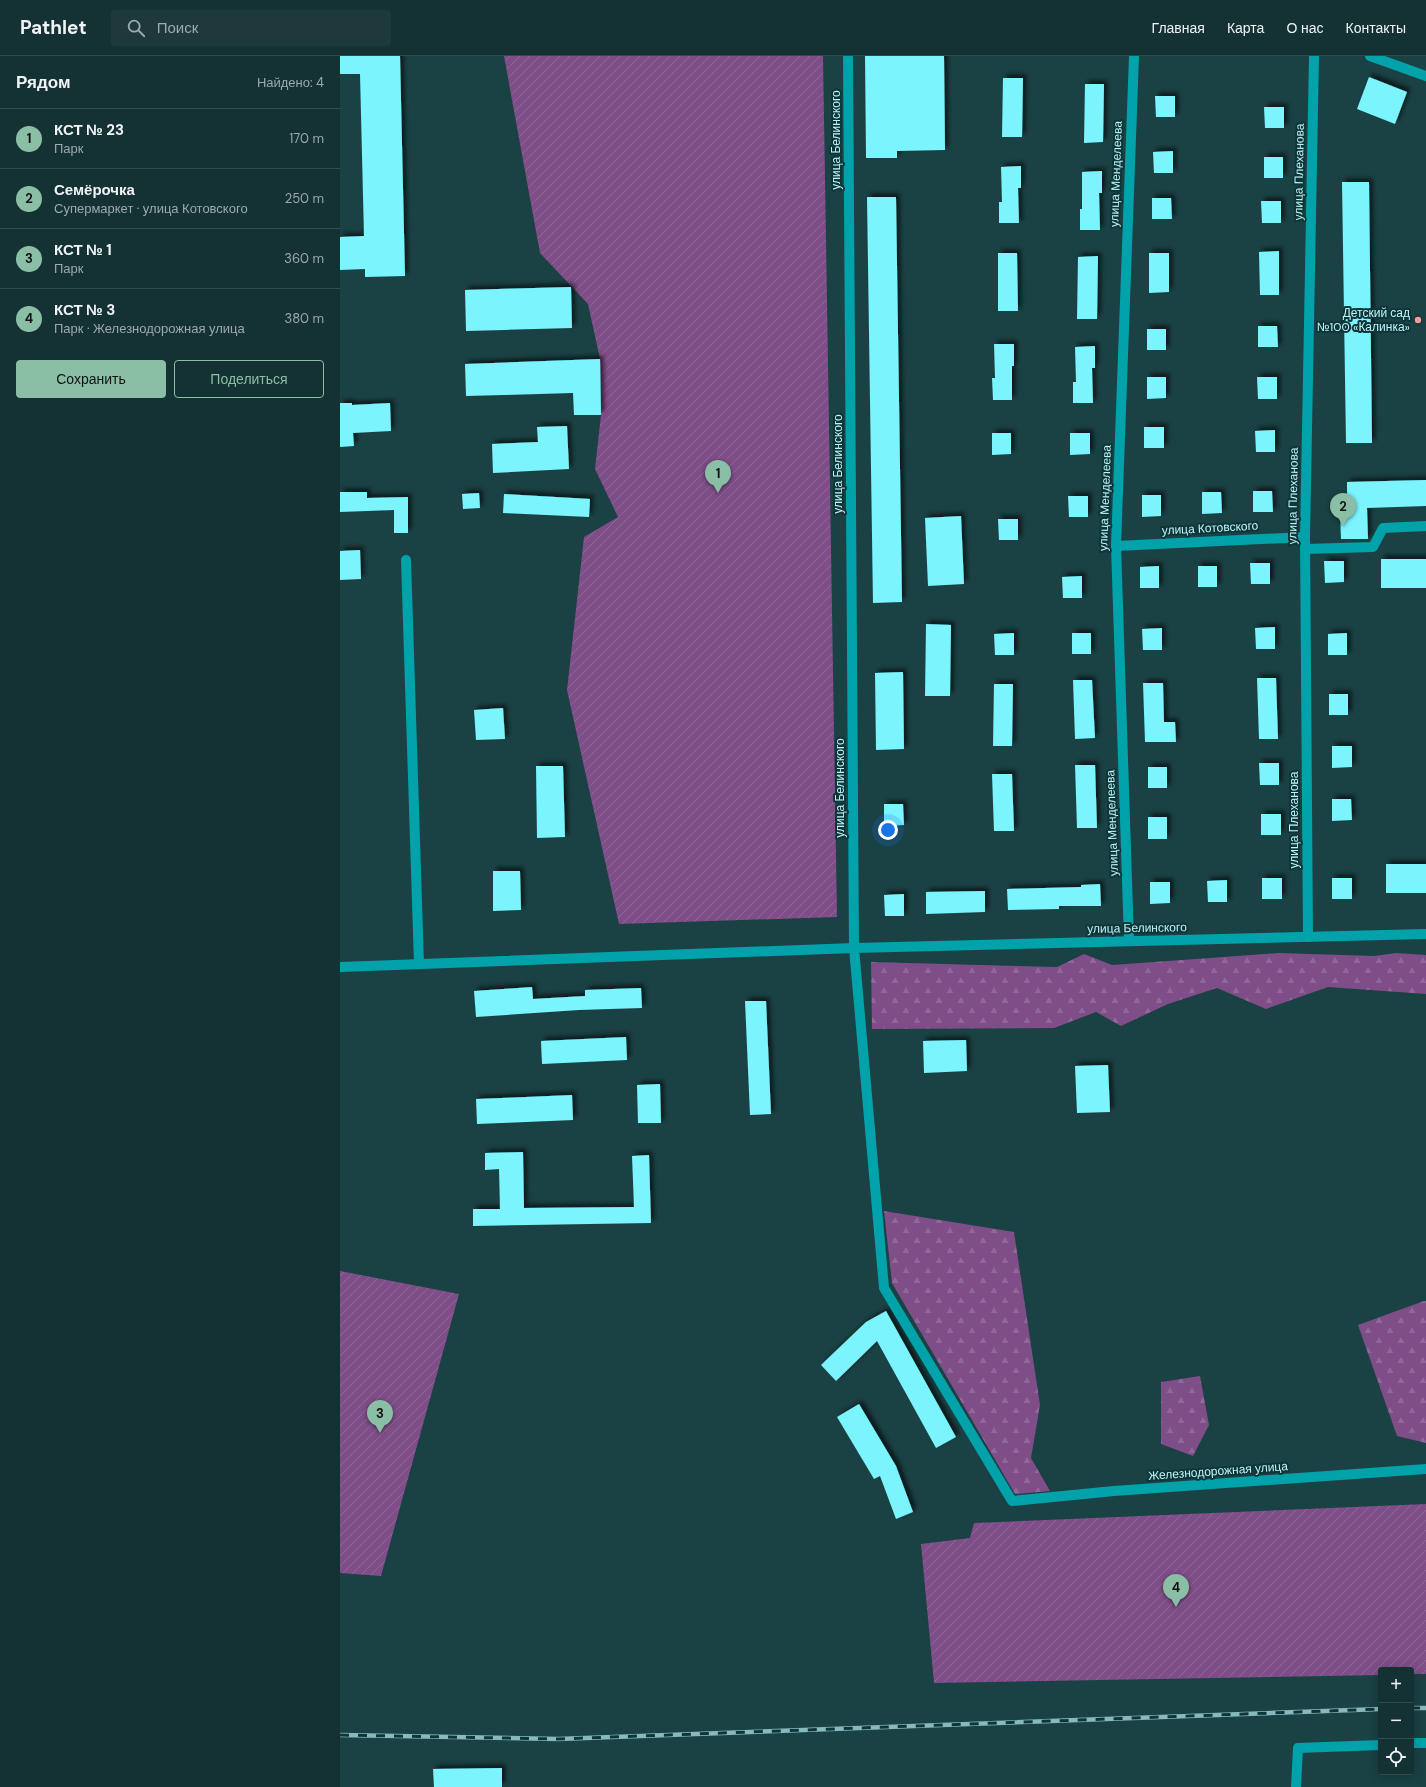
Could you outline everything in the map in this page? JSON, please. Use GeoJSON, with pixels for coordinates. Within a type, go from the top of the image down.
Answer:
{"type":"FeatureCollection","features":[{"type":"Feature","properties":{"kind":"street","name":"улица Белинского"},"geometry":{"type":"LineString","coordinates":[[848,56],[854,948],[1426,934]]}},
{"type":"Feature","properties":{"kind":"street","name":"улица Менделеева"},"geometry":{"type":"LineString","coordinates":[[1129,941],[1116,546],[1134,56]]}},
{"type":"Feature","properties":{"kind":"street","name":"улица Плеханова"},"geometry":{"type":"LineString","coordinates":[[1308,936],[1305,536],[1314,56]]}},
{"type":"Feature","properties":{"kind":"street"},"geometry":{"type":"LineString","coordinates":[[1370,56],[1426,76]]}},
{"type":"Feature","properties":{"kind":"street"},"geometry":{"type":"LineString","coordinates":[[1305,549],[1373,547],[1383,528],[1426,526]]}},
{"type":"Feature","properties":{"kind":"street","name":"улица Котовского"},"geometry":{"type":"LineString","coordinates":[[1116,546],[1305,536]]}},
{"type":"Feature","properties":{"kind":"street"},"geometry":{"type":"LineString","coordinates":[[406,560],[419,964]]}},
{"type":"Feature","properties":{"kind":"street"},"geometry":{"type":"LineString","coordinates":[[340,967],[854,948]]}},
{"type":"Feature","properties":{"kind":"street","name":"Железнодорожная улица"},"geometry":{"type":"LineString","coordinates":[[854,948],[884,1288],[1012,1501],[1114,1491],[1426,1469]]}},
{"type":"Feature","properties":{"kind":"street"},"geometry":{"type":"LineString","coordinates":[[1414,1743],[1426,1743]]}},
{"type":"Feature","properties":{"kind":"street"},"geometry":{"type":"LineString","coordinates":[[1296,1787],[1298,1748],[1378,1744]]}},
{"type":"Feature","properties":{"kind":"green space"},"geometry":{"type":"Polygon","coordinates":[[[504,56],[823,56],[837,917],[619,924],[567,690],[584,537],[618,517],[595,469],[601,415],[600,359],[588,304],[540,253],[504,56]]]}},
{"type":"Feature","properties":{"kind":"green space"},"geometry":{"type":"Polygon","coordinates":[[[1279,953],[1374,956],[1396,953],[1426,955],[1426,994],[1328,987],[1266,1009],[1217,988],[1168,1004],[1121,1026],[1096,1012],[1054,1028],[872,1029],[871,962],[1057,967],[1084,954],[1112,965],[1279,953]]]}},
{"type":"Feature","properties":{"kind":"green space"},"geometry":{"type":"Polygon","coordinates":[[[884,1211],[1014,1232],[1040,1405],[1031,1458],[1050,1491],[1015,1494],[892,1283],[884,1211]]]}},
{"type":"Feature","properties":{"kind":"green space"},"geometry":{"type":"Polygon","coordinates":[[[340,1271],[459,1294],[381,1576],[340,1573],[340,1271]]]}},
{"type":"Feature","properties":{"kind":"green space"},"geometry":{"type":"Polygon","coordinates":[[[1426,1301],[1426,1443],[1397,1436],[1358,1325],[1426,1301]]]}},
{"type":"Feature","properties":{"kind":"green space"},"geometry":{"type":"Polygon","coordinates":[[[1200,1376],[1209,1425],[1193,1456],[1161,1444],[1161,1382],[1200,1376]]]}},
{"type":"Feature","properties":{"kind":"green space"},"geometry":{"type":"Polygon","coordinates":[[[1426,1504],[1426,1674],[1414,1674],[1414,1667],[1378,1667],[1378,1675],[934,1683],[921,1544],[970,1538],[974,1523],[1426,1504]]]}},
{"type":"Feature","properties":{"kind":"building"},"geometry":{"type":"Polygon","coordinates":[[[340,56],[400,56],[405,276],[365,277],[365,269],[340,270],[340,237],[364,236],[360,74],[340,74],[340,56]]]}},
{"type":"Feature","properties":{"kind":"building"},"geometry":{"type":"Polygon","coordinates":[[[865,56],[944,56],[945,150],[897,151],[897,158],[866,158],[865,56]]]}},
{"type":"Feature","properties":{"kind":"building"},"geometry":{"type":"Polygon","coordinates":[[[1369,77],[1407,92],[1395,124],[1357,109],[1369,77]]]}},
{"type":"Feature","properties":{"kind":"building"},"geometry":{"type":"Polygon","coordinates":[[[1003,78],[1023,78],[1022,137],[1002,137],[1003,78]]]}},
{"type":"Feature","properties":{"kind":"building"},"geometry":{"type":"Polygon","coordinates":[[[1085,84],[1104,84],[1103,142],[1084,143],[1085,84]]]}},
{"type":"Feature","properties":{"kind":"building"},"geometry":{"type":"Polygon","coordinates":[[[1155,96],[1175,96],[1175,117],[1156,117],[1155,96]]]}},
{"type":"Feature","properties":{"kind":"building"},"geometry":{"type":"Polygon","coordinates":[[[1264,107],[1284,107],[1284,128],[1265,128],[1264,107]]]}},
{"type":"Feature","properties":{"kind":"building"},"geometry":{"type":"Polygon","coordinates":[[[1173,151],[1173,173],[1154,173],[1153,152],[1173,151]]]}},
{"type":"Feature","properties":{"kind":"building"},"geometry":{"type":"Polygon","coordinates":[[[1264,157],[1283,157],[1283,178],[1264,178],[1264,157]]]}},
{"type":"Feature","properties":{"kind":"building"},"geometry":{"type":"Polygon","coordinates":[[[1021,166],[1021,188],[1018,188],[1019,223],[999,223],[999,202],[1002,202],[1001,167],[1021,166]]]}},
{"type":"Feature","properties":{"kind":"building"},"geometry":{"type":"Polygon","coordinates":[[[1102,171],[1102,193],[1099,193],[1100,230],[1080,230],[1080,209],[1082,209],[1082,172],[1102,171]]]}},
{"type":"Feature","properties":{"kind":"building"},"geometry":{"type":"Polygon","coordinates":[[[1342,182],[1369,182],[1372,443],[1346,443],[1342,182]]]}},
{"type":"Feature","properties":{"kind":"building"},"geometry":{"type":"Polygon","coordinates":[[[867,197],[896,197],[902,602],[873,603],[867,197]]]}},
{"type":"Feature","properties":{"kind":"building"},"geometry":{"type":"Polygon","coordinates":[[[1152,198],[1171,198],[1172,219],[1152,219],[1152,198]]]}},
{"type":"Feature","properties":{"kind":"building"},"geometry":{"type":"Polygon","coordinates":[[[1261,201],[1281,201],[1281,223],[1262,223],[1261,201]]]}},
{"type":"Feature","properties":{"kind":"building"},"geometry":{"type":"Polygon","coordinates":[[[1279,251],[1279,295],[1260,295],[1259,252],[1279,251]]]}},
{"type":"Feature","properties":{"kind":"building"},"geometry":{"type":"Polygon","coordinates":[[[998,253],[1017,253],[1018,311],[998,311],[998,253]]]}},
{"type":"Feature","properties":{"kind":"building"},"geometry":{"type":"Polygon","coordinates":[[[1149,253],[1169,253],[1169,292],[1149,293],[1149,253]]]}},
{"type":"Feature","properties":{"kind":"building"},"geometry":{"type":"Polygon","coordinates":[[[1098,256],[1097,319],[1077,319],[1078,257],[1098,256]]]}},
{"type":"Feature","properties":{"kind":"building"},"geometry":{"type":"Polygon","coordinates":[[[571,287],[572,328],[466,331],[465,290],[571,287]]]}},
{"type":"Feature","properties":{"kind":"building"},"geometry":{"type":"Polygon","coordinates":[[[1258,326],[1277,326],[1278,347],[1258,347],[1258,326]]]}},
{"type":"Feature","properties":{"kind":"building"},"geometry":{"type":"Polygon","coordinates":[[[1147,329],[1166,329],[1166,350],[1147,350],[1147,329]]]}},
{"type":"Feature","properties":{"kind":"building"},"geometry":{"type":"Polygon","coordinates":[[[994,344],[1014,344],[1014,366],[1012,366],[1012,400],[993,400],[992,378],[995,378],[994,344]]]}},
{"type":"Feature","properties":{"kind":"building"},"geometry":{"type":"Polygon","coordinates":[[[1095,346],[1095,368],[1092,368],[1093,403],[1073,403],[1073,382],[1076,382],[1075,347],[1095,346]]]}},
{"type":"Feature","properties":{"kind":"building"},"geometry":{"type":"Polygon","coordinates":[[[600,359],[601,415],[574,415],[573,393],[466,396],[465,364],[600,359]]]}},
{"type":"Feature","properties":{"kind":"building"},"geometry":{"type":"Polygon","coordinates":[[[1147,377],[1166,377],[1166,398],[1147,399],[1147,377]]]}},
{"type":"Feature","properties":{"kind":"building"},"geometry":{"type":"Polygon","coordinates":[[[1257,377],[1277,377],[1277,399],[1258,399],[1257,377]]]}},
{"type":"Feature","properties":{"kind":"building"},"geometry":{"type":"Polygon","coordinates":[[[340,403],[352,403],[352,405],[390,403],[391,431],[353,433],[354,446],[340,447],[340,403]]]}},
{"type":"Feature","properties":{"kind":"building"},"geometry":{"type":"Polygon","coordinates":[[[567,426],[569,469],[493,473],[492,444],[538,442],[537,427],[567,426]]]}},
{"type":"Feature","properties":{"kind":"building"},"geometry":{"type":"Polygon","coordinates":[[[1144,427],[1164,427],[1164,448],[1144,448],[1144,427]]]}},
{"type":"Feature","properties":{"kind":"building"},"geometry":{"type":"Polygon","coordinates":[[[1275,430],[1275,452],[1256,452],[1255,431],[1275,430]]]}},
{"type":"Feature","properties":{"kind":"building"},"geometry":{"type":"Polygon","coordinates":[[[992,433],[1011,433],[1011,454],[992,455],[992,433]]]}},
{"type":"Feature","properties":{"kind":"building"},"geometry":{"type":"Polygon","coordinates":[[[1070,433],[1090,433],[1090,454],[1070,455],[1070,433]]]}},
{"type":"Feature","properties":{"kind":"building"},"geometry":{"type":"Polygon","coordinates":[[[1426,480],[1426,506],[1367,508],[1368,539],[1341,539],[1340,513],[1347,513],[1347,482],[1426,480]]]}},
{"type":"Feature","properties":{"kind":"building"},"geometry":{"type":"Polygon","coordinates":[[[1253,491],[1272,491],[1273,512],[1253,512],[1253,491]]]}},
{"type":"Feature","properties":{"kind":"building"},"geometry":{"type":"Polygon","coordinates":[[[340,492],[367,492],[367,498],[408,497],[408,533],[394,533],[394,510],[340,512],[340,492]]]}},
{"type":"Feature","properties":{"kind":"building"},"geometry":{"type":"Polygon","coordinates":[[[1202,492],[1221,492],[1222,513],[1202,514],[1202,492]]]}},
{"type":"Feature","properties":{"kind":"building"},"geometry":{"type":"Polygon","coordinates":[[[479,493],[480,508],[463,509],[462,494],[479,493]]]}},
{"type":"Feature","properties":{"kind":"building"},"geometry":{"type":"Polygon","coordinates":[[[504,494],[590,499],[589,517],[503,513],[504,494]]]}},
{"type":"Feature","properties":{"kind":"building"},"geometry":{"type":"Polygon","coordinates":[[[1142,495],[1161,495],[1161,516],[1142,517],[1142,495]]]}},
{"type":"Feature","properties":{"kind":"building"},"geometry":{"type":"Polygon","coordinates":[[[1068,496],[1088,496],[1088,517],[1069,517],[1068,496]]]}},
{"type":"Feature","properties":{"kind":"building"},"geometry":{"type":"Polygon","coordinates":[[[961,516],[964,584],[928,586],[925,518],[961,516]]]}},
{"type":"Feature","properties":{"kind":"building"},"geometry":{"type":"Polygon","coordinates":[[[998,519],[1018,519],[1018,540],[999,540],[998,519]]]}},
{"type":"Feature","properties":{"kind":"building"},"geometry":{"type":"Polygon","coordinates":[[[360,550],[361,579],[340,580],[340,551],[360,550]]]}},
{"type":"Feature","properties":{"kind":"building"},"geometry":{"type":"Polygon","coordinates":[[[1381,559],[1426,559],[1426,588],[1381,588],[1381,559]]]}},
{"type":"Feature","properties":{"kind":"building"},"geometry":{"type":"Polygon","coordinates":[[[1324,561],[1344,561],[1344,582],[1325,583],[1324,561]]]}},
{"type":"Feature","properties":{"kind":"building"},"geometry":{"type":"Polygon","coordinates":[[[1250,563],[1270,563],[1270,584],[1251,584],[1250,563]]]}},
{"type":"Feature","properties":{"kind":"building"},"geometry":{"type":"Polygon","coordinates":[[[1159,566],[1159,588],[1140,588],[1140,567],[1159,566]]]}},
{"type":"Feature","properties":{"kind":"building"},"geometry":{"type":"Polygon","coordinates":[[[1198,566],[1217,566],[1217,587],[1198,587],[1198,566]]]}},
{"type":"Feature","properties":{"kind":"building"},"geometry":{"type":"Polygon","coordinates":[[[1082,576],[1082,598],[1063,598],[1062,577],[1082,576]]]}},
{"type":"Feature","properties":{"kind":"building"},"geometry":{"type":"Polygon","coordinates":[[[926,624],[951,625],[950,696],[925,696],[926,624]]]}},
{"type":"Feature","properties":{"kind":"building"},"geometry":{"type":"Polygon","coordinates":[[[1275,627],[1275,649],[1256,649],[1255,628],[1275,627]]]}},
{"type":"Feature","properties":{"kind":"building"},"geometry":{"type":"Polygon","coordinates":[[[1162,628],[1162,650],[1143,650],[1142,629],[1162,628]]]}},
{"type":"Feature","properties":{"kind":"building"},"geometry":{"type":"Polygon","coordinates":[[[1014,633],[1014,655],[995,655],[994,634],[1014,633]]]}},
{"type":"Feature","properties":{"kind":"building"},"geometry":{"type":"Polygon","coordinates":[[[1072,633],[1091,633],[1091,654],[1072,654],[1072,633]]]}},
{"type":"Feature","properties":{"kind":"building"},"geometry":{"type":"Polygon","coordinates":[[[1347,633],[1347,655],[1328,655],[1328,634],[1347,633]]]}},
{"type":"Feature","properties":{"kind":"building"},"geometry":{"type":"Polygon","coordinates":[[[903,672],[904,749],[876,750],[875,673],[903,672]]]}},
{"type":"Feature","properties":{"kind":"building"},"geometry":{"type":"Polygon","coordinates":[[[1257,678],[1276,678],[1278,739],[1259,739],[1257,678]]]}},
{"type":"Feature","properties":{"kind":"building"},"geometry":{"type":"Polygon","coordinates":[[[1073,680],[1092,680],[1095,738],[1075,739],[1073,680]]]}},
{"type":"Feature","properties":{"kind":"building"},"geometry":{"type":"Polygon","coordinates":[[[1143,683],[1163,683],[1164,722],[1175,722],[1176,742],[1145,742],[1143,683]]]}},
{"type":"Feature","properties":{"kind":"building"},"geometry":{"type":"Polygon","coordinates":[[[994,684],[1013,684],[1012,746],[993,746],[994,684]]]}},
{"type":"Feature","properties":{"kind":"building"},"geometry":{"type":"Polygon","coordinates":[[[1329,694],[1348,694],[1348,715],[1329,715],[1329,694]]]}},
{"type":"Feature","properties":{"kind":"building"},"geometry":{"type":"Polygon","coordinates":[[[503,708],[505,739],[476,740],[474,710],[503,708]]]}},
{"type":"Feature","properties":{"kind":"building"},"geometry":{"type":"Polygon","coordinates":[[[1332,746],[1352,746],[1352,767],[1332,768],[1332,746]]]}},
{"type":"Feature","properties":{"kind":"building"},"geometry":{"type":"Polygon","coordinates":[[[1259,763],[1279,763],[1279,785],[1260,785],[1259,763]]]}},
{"type":"Feature","properties":{"kind":"building"},"geometry":{"type":"Polygon","coordinates":[[[1075,765],[1095,765],[1097,828],[1077,828],[1075,765]]]}},
{"type":"Feature","properties":{"kind":"building"},"geometry":{"type":"Polygon","coordinates":[[[536,766],[563,766],[565,837],[537,838],[536,766]]]}},
{"type":"Feature","properties":{"kind":"building"},"geometry":{"type":"Polygon","coordinates":[[[1148,767],[1167,767],[1167,788],[1148,788],[1148,767]]]}},
{"type":"Feature","properties":{"kind":"building"},"geometry":{"type":"Polygon","coordinates":[[[992,774],[1012,774],[1014,831],[994,831],[992,774]]]}},
{"type":"Feature","properties":{"kind":"building"},"geometry":{"type":"Polygon","coordinates":[[[1332,799],[1351,799],[1352,820],[1332,821],[1332,799]]]}},
{"type":"Feature","properties":{"kind":"building"},"geometry":{"type":"Polygon","coordinates":[[[884,804],[903,804],[904,825],[884,826],[884,804]]]}},
{"type":"Feature","properties":{"kind":"building"},"geometry":{"type":"Polygon","coordinates":[[[1261,814],[1281,814],[1281,835],[1261,835],[1261,814]]]}},
{"type":"Feature","properties":{"kind":"building"},"geometry":{"type":"Polygon","coordinates":[[[1148,817],[1167,817],[1167,839],[1148,839],[1148,817]]]}},
{"type":"Feature","properties":{"kind":"building"},"geometry":{"type":"Polygon","coordinates":[[[1386,864],[1426,864],[1426,893],[1386,893],[1386,864]]]}},
{"type":"Feature","properties":{"kind":"building"},"geometry":{"type":"Polygon","coordinates":[[[493,871],[520,871],[521,910],[493,911],[493,871]]]}},
{"type":"Feature","properties":{"kind":"building"},"geometry":{"type":"Polygon","coordinates":[[[1262,878],[1282,878],[1282,899],[1262,899],[1262,878]]]}},
{"type":"Feature","properties":{"kind":"building"},"geometry":{"type":"Polygon","coordinates":[[[1332,878],[1352,878],[1352,899],[1332,899],[1332,878]]]}},
{"type":"Feature","properties":{"kind":"building"},"geometry":{"type":"Polygon","coordinates":[[[1227,880],[1227,902],[1208,902],[1207,881],[1227,880]]]}},
{"type":"Feature","properties":{"kind":"building"},"geometry":{"type":"Polygon","coordinates":[[[1150,882],[1170,882],[1170,903],[1150,904],[1150,882]]]}},
{"type":"Feature","properties":{"kind":"building"},"geometry":{"type":"Polygon","coordinates":[[[1100,884],[1101,906],[1059,906],[1059,909],[1008,910],[1007,889],[1081,887],[1081,885],[1100,884]]]}},
{"type":"Feature","properties":{"kind":"building"},"geometry":{"type":"Polygon","coordinates":[[[985,891],[985,912],[926,914],[926,892],[985,891]]]}},
{"type":"Feature","properties":{"kind":"building"},"geometry":{"type":"Polygon","coordinates":[[[904,894],[904,916],[885,916],[884,895],[904,894]]]}},
{"type":"Feature","properties":{"kind":"building"},"geometry":{"type":"Polygon","coordinates":[[[532,987],[533,999],[585,996],[585,990],[641,988],[642,1008],[579,1010],[476,1017],[474,991],[532,987]]]}},
{"type":"Feature","properties":{"kind":"building"},"geometry":{"type":"Polygon","coordinates":[[[745,1001],[766,1001],[771,1114],[750,1115],[745,1001]]]}},
{"type":"Feature","properties":{"kind":"building"},"geometry":{"type":"Polygon","coordinates":[[[626,1037],[627,1060],[542,1064],[541,1041],[626,1037]]]}},
{"type":"Feature","properties":{"kind":"building"},"geometry":{"type":"Polygon","coordinates":[[[966,1040],[967,1071],[924,1073],[923,1041],[966,1040]]]}},
{"type":"Feature","properties":{"kind":"building"},"geometry":{"type":"Polygon","coordinates":[[[1108,1065],[1110,1112],[1077,1113],[1075,1066],[1108,1065]]]}},
{"type":"Feature","properties":{"kind":"building"},"geometry":{"type":"Polygon","coordinates":[[[660,1084],[661,1123],[638,1123],[637,1085],[660,1084]]]}},
{"type":"Feature","properties":{"kind":"building"},"geometry":{"type":"Polygon","coordinates":[[[572,1095],[573,1120],[477,1124],[476,1099],[572,1095]]]}},
{"type":"Feature","properties":{"kind":"building"},"geometry":{"type":"Polygon","coordinates":[[[523,1152],[524,1208],[634,1207],[632,1156],[649,1155],[651,1223],[473,1226],[473,1209],[500,1209],[499,1169],[485,1170],[485,1153],[523,1152]]]}},
{"type":"Feature","properties":{"kind":"building"},"geometry":{"type":"Polygon","coordinates":[[[886,1311],[956,1437],[936,1448],[877,1341],[836,1381],[821,1365],[866,1322],[886,1311]]]}},
{"type":"Feature","properties":{"kind":"building"},"geometry":{"type":"Polygon","coordinates":[[[859,1404],[896,1466],[913,1512],[896,1519],[880,1476],[874,1479],[837,1417],[859,1404]]]}},
{"type":"Feature","properties":{"kind":"building"},"geometry":{"type":"Polygon","coordinates":[[[502,1768],[502,1787],[434,1787],[433,1769],[502,1768]]]}},
{"type":"Feature","properties":{"kind":"railway"},"geometry":{"type":"LineString","coordinates":[[1414,1708],[1426,1708]]}},
{"type":"Feature","properties":{"kind":"railway"},"geometry":{"type":"LineString","coordinates":[[340,1735],[558,1739],[1378,1709]]}},
{"type":"Feature","properties":{"kind":"place","name":"Детский сад №100 «Калинка»"},"geometry":{"type":"Point","coordinates":[1418,320]}},
{"type":"Feature","properties":{"kind":"place","name":"КСТ № 23"},"geometry":{"type":"Point","coordinates":[718,493]}},
{"type":"Feature","properties":{"kind":"place","name":"Семёрочка"},"geometry":{"type":"Point","coordinates":[1343,526]}},
{"type":"Feature","properties":{"kind":"place","name":"КСТ № 1"},"geometry":{"type":"Point","coordinates":[380,1433]}},
{"type":"Feature","properties":{"kind":"place","name":"КСТ № 3"},"geometry":{"type":"Point","coordinates":[1176,1607]}}]}
